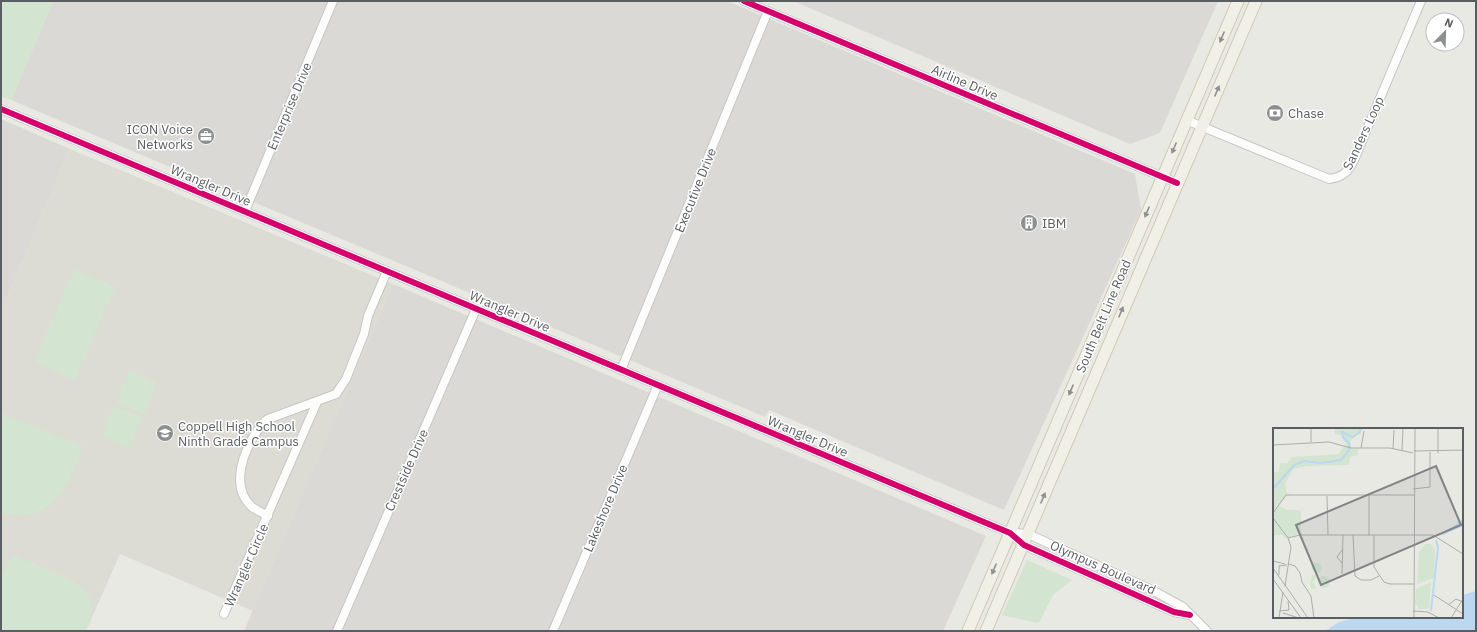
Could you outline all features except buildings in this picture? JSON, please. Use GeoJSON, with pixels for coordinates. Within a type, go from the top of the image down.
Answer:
{"type":"FeatureCollection","features":[{"type":"Feature","properties":{"kind":"main road","name":"South Belt Line Road"},"geometry":{"type":"LineString","coordinates":[[968,631],[1238,1]]}},
{"type":"Feature","properties":{"kind":"main road","name":"South Belt Line Road"},"geometry":{"type":"LineString","coordinates":[[986,631],[1256,1]]}},
{"type":"Feature","properties":{"kind":"main road"},"geometry":{"type":"LineString","coordinates":[[1092,341],[1106,348]]}},
{"type":"Feature","properties":{"kind":"street","name":"Enterprise Drive"},"geometry":{"type":"LineString","coordinates":[[245,211],[333,1]]}},
{"type":"Feature","properties":{"kind":"street","name":"Airline Drive"},"geometry":{"type":"LineString","coordinates":[[744,1],[1177,183]]}},
{"type":"Feature","properties":{"kind":"street","name":"Sanders Loop"},"geometry":{"type":"LineString","coordinates":[[1186,120],[1330,179],[1339,178],[1345,174],[1354,160],[1421,1]]}},
{"type":"Feature","properties":{"kind":"street","name":"Executive Drive"},"geometry":{"type":"LineString","coordinates":[[621,370],[768,11]]}},
{"type":"Feature","properties":{"kind":"street","name":"Wrangler Drive"},"geometry":{"type":"LineString","coordinates":[[1,109],[1010,533]]}},
{"type":"Feature","properties":{"kind":"street"},"geometry":{"type":"LineString","coordinates":[[317,402],[336,394],[346,379],[364,334],[368,316],[387,271]]}},
{"type":"Feature","properties":{"kind":"street","name":"Crestside Drive"},"geometry":{"type":"LineString","coordinates":[[337,631],[476,309]]}},
{"type":"Feature","properties":{"kind":"street","name":"Lakeshore Drive"},"geometry":{"type":"LineString","coordinates":[[553,631],[658,385]]}},
{"type":"Feature","properties":{"kind":"street","name":"Wrangler Circle"},"geometry":{"type":"LineString","coordinates":[[268,516],[252,506],[244,497],[240,484],[240,469],[248,447],[262,423],[268,419],[317,402]]}},
{"type":"Feature","properties":{"kind":"street","name":"Wrangler Circle"},"geometry":{"type":"LineString","coordinates":[[224,614],[317,402]]}},
{"type":"Feature","properties":{"kind":"street","name":"Olympus Boulevard"},"geometry":{"type":"LineString","coordinates":[[1010,533],[1028,534],[1152,590],[1183,607],[1207,631]]}},
{"type":"Feature","properties":{"kind":"street","name":"Olympus Boulevard"},"geometry":{"type":"LineString","coordinates":[[1010,533],[1024,545],[1174,612],[1190,615]]}},
{"type":"Feature","properties":{"kind":"street"},"geometry":{"type":"LineString","coordinates":[[1127,590],[1131,580]]}},
{"type":"Feature","properties":{"kind":"shaded area"},"geometry":{"type":"Polygon","coordinates":[[[53,1],[727,1],[1135,174],[1141,210],[1004,510],[769,410],[765,417],[11,100],[53,1]]]}},
{"type":"Feature","properties":{"kind":"shaded area"},"geometry":{"type":"Polygon","coordinates":[[[793,1],[1218,1],[1160,133],[1130,144],[793,1]]]}},
{"type":"Feature","properties":{"kind":"shaded area"},"geometry":{"type":"Polygon","coordinates":[[[1,119],[70,149],[1,312],[1,119]]]}},
{"type":"Feature","properties":{"kind":"shaded area","name":"Coppell High School Ninth Grade Campus"},"geometry":{"type":"Polygon","coordinates":[[[70,149],[393,284],[253,611],[120,554],[86,631],[1,631],[1,312],[70,149]]]}},
{"type":"Feature","properties":{"kind":"shaded area"},"geometry":{"type":"Polygon","coordinates":[[[393,284],[986,536],[943,631],[244,631],[393,284]]]}},
{"type":"Feature","properties":{"kind":"green space"},"geometry":{"type":"Polygon","coordinates":[[[1,1],[53,1],[11,100],[1,97],[1,1]]]}},
{"type":"Feature","properties":{"kind":"green space"},"geometry":{"type":"Polygon","coordinates":[[[74,269],[115,287],[75,380],[34,362],[74,269]]]}},
{"type":"Feature","properties":{"kind":"green space"},"geometry":{"type":"Polygon","coordinates":[[[129,371],[157,383],[144,414],[116,402],[129,371]]]}},
{"type":"Feature","properties":{"kind":"green space"},"geometry":{"type":"Polygon","coordinates":[[[114,406],[142,417],[129,448],[101,436],[114,406]]]}},
{"type":"Feature","properties":{"kind":"green space"},"geometry":{"type":"Polygon","coordinates":[[[4,414],[84,447],[72,475],[56,499],[46,508],[34,514],[19,515],[1,513],[1,415],[4,414]]]}},
{"type":"Feature","properties":{"kind":"green space"},"geometry":{"type":"Polygon","coordinates":[[[13,554],[73,581],[87,592],[92,608],[86,631],[1,631],[1,576],[13,554]]]}},
{"type":"Feature","properties":{"kind":"green space"},"geometry":{"type":"Polygon","coordinates":[[[1027,560],[1072,580],[1053,595],[1040,621],[1037,623],[1002,615],[1027,560]]]}},
{"type":"Feature","properties":{"kind":"water"},"geometry":{"type":"Polygon","coordinates":[[[1476,591],[1476,631],[1325,631],[1339,622],[1354,618],[1463,618],[1463,595],[1476,591]]]}},
{"type":"Feature","properties":{"kind":"cycle path"},"geometry":{"type":"LineString","coordinates":[[744,1],[1177,183]]}},
{"type":"Feature","properties":{"kind":"cycle path"},"geometry":{"type":"LineString","coordinates":[[1,109],[1010,533],[1024,545],[1174,612],[1190,615]]}},
{"type":"Feature","properties":{"kind":"place","name":"Chase"},"geometry":{"type":"Point","coordinates":[1275,113]}},
{"type":"Feature","properties":{"kind":"place","name":"ICON Voice Networks"},"geometry":{"type":"Point","coordinates":[206,136]}},
{"type":"Feature","properties":{"kind":"place","name":"IBM"},"geometry":{"type":"Point","coordinates":[1029,223]}},
{"type":"Feature","properties":{"kind":"place","name":"Coppell High School Ninth Grade Campus"},"geometry":{"type":"Point","coordinates":[165,433]}}]}
